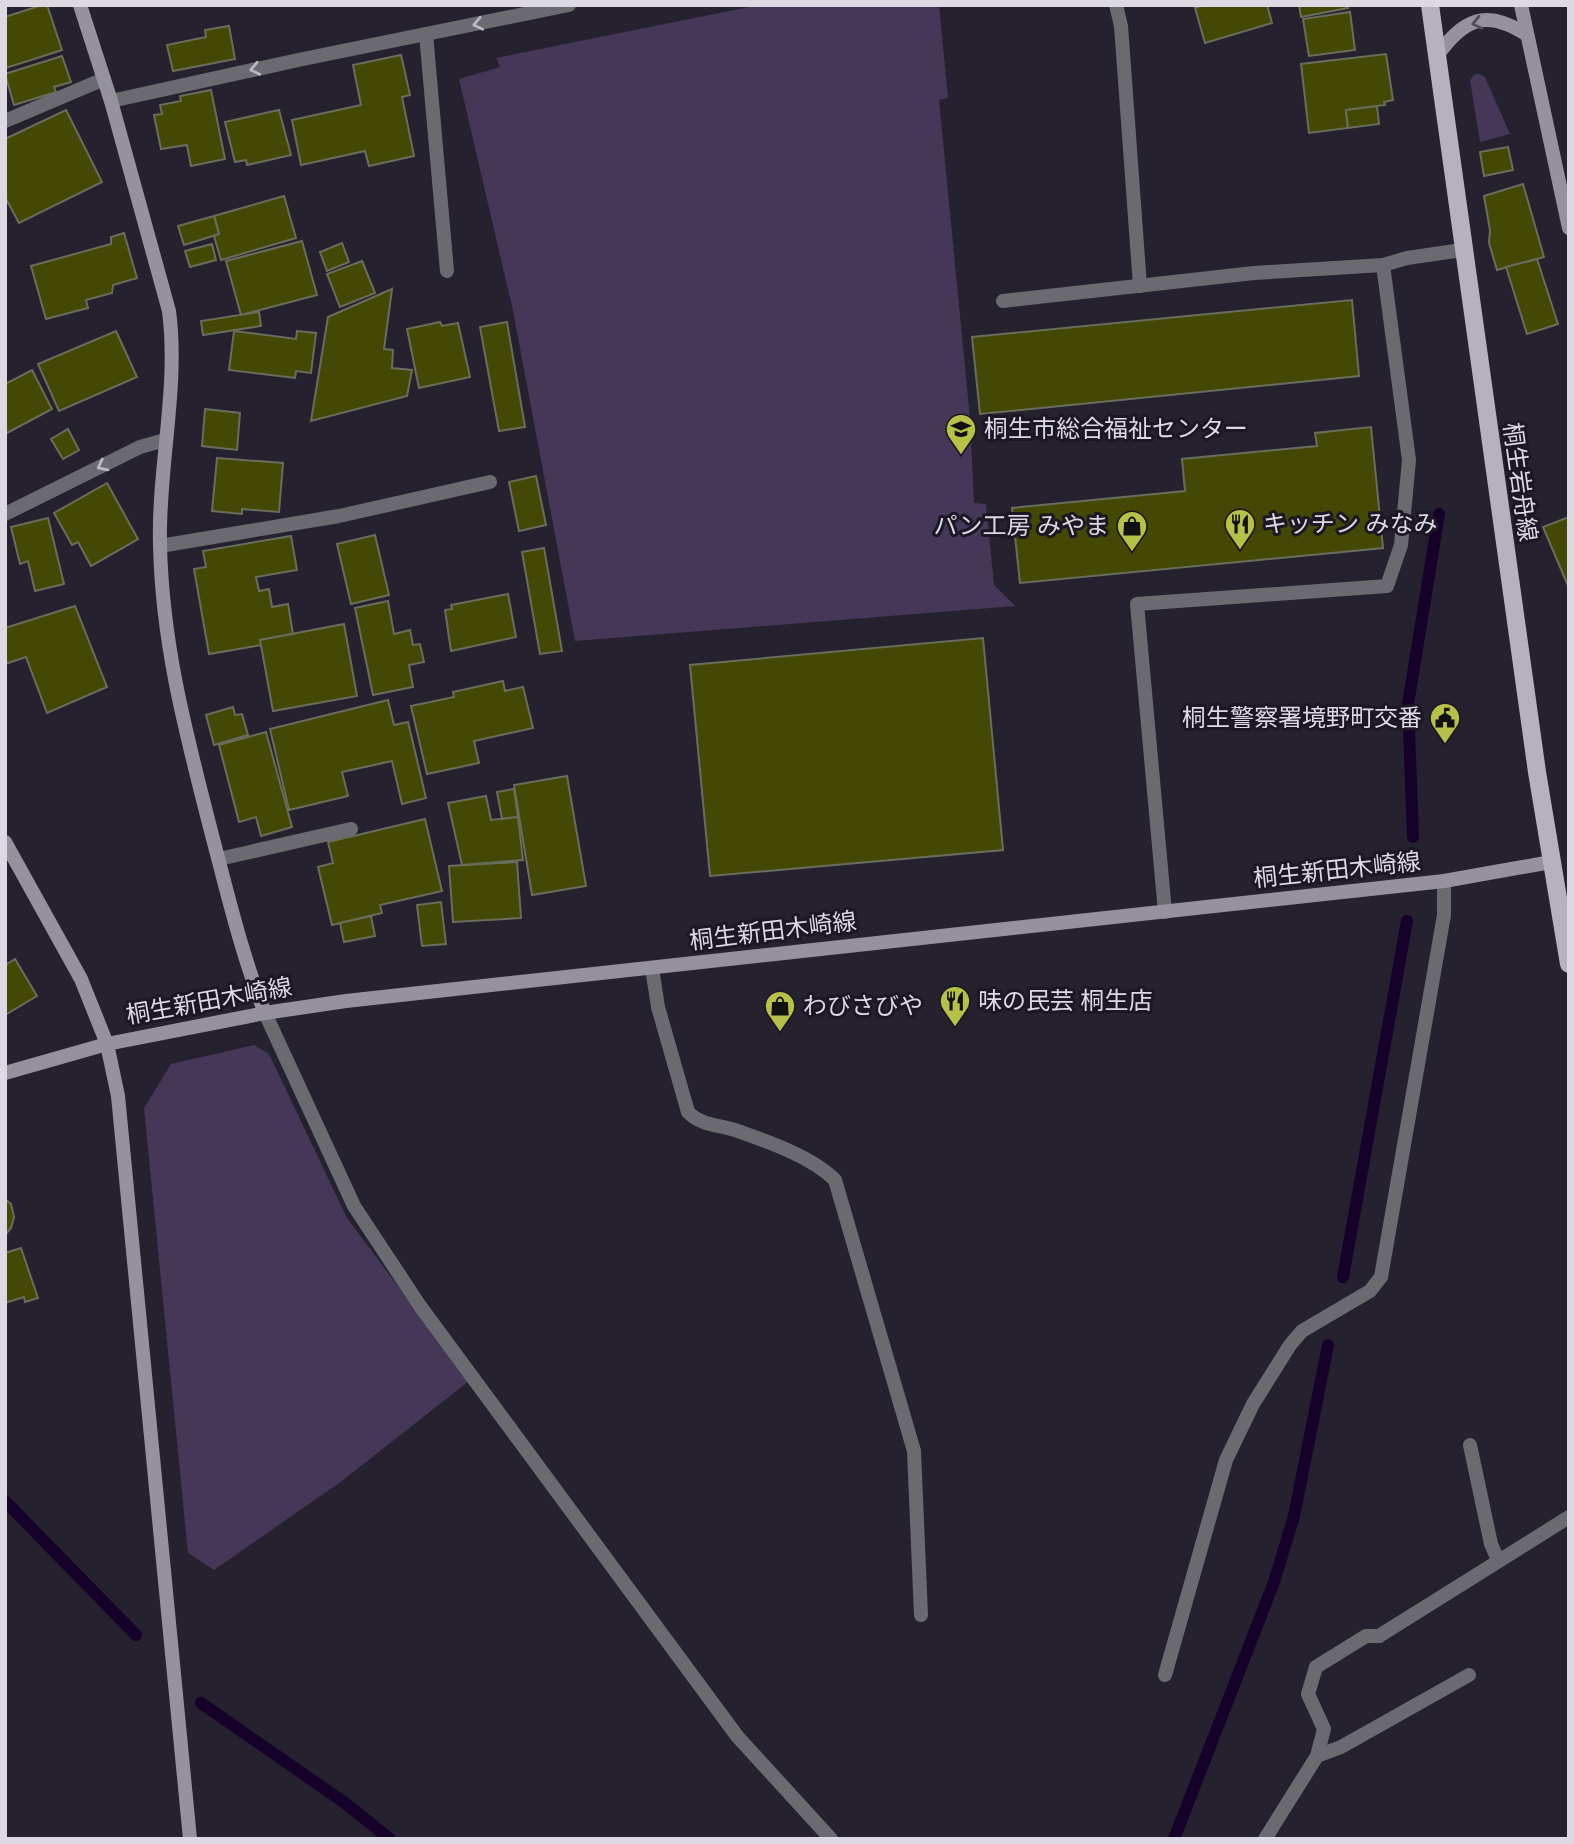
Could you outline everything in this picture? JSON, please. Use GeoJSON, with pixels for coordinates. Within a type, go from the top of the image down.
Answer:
{"type":"FeatureCollection","features":[{"type":"Feature","properties":{"kind":"main road","name":"桐生岩舟線"},"geometry":{"type":"LineString","coordinates":[[1430,5],[1462,250],[1551,862],[1569,964]]}},
{"type":"Feature","properties":{"kind":"street"},"geometry":{"type":"LineString","coordinates":[[80,5],[111,101],[169,311],[173,337],[161,489],[162,604],[183,722],[248,970],[265,1013],[354,1206],[420,1306],[737,1736],[831,1839]]}},
{"type":"Feature","properties":{"kind":"street"},"geometry":{"type":"LineString","coordinates":[[111,101],[569,5]]}},
{"type":"Feature","properties":{"kind":"street"},"geometry":{"type":"LineString","coordinates":[[1116,5],[1121,26],[1140,286]]}},
{"type":"Feature","properties":{"kind":"street"},"geometry":{"type":"LineString","coordinates":[[1521,5],[1569,228]]}},
{"type":"Feature","properties":{"kind":"street"},"geometry":{"type":"LineString","coordinates":[[1437,57],[1451,36],[1472,22],[1492,20],[1512,25],[1527,35]]}},
{"type":"Feature","properties":{"kind":"street"},"geometry":{"type":"LineString","coordinates":[[426,34],[447,271]]}},
{"type":"Feature","properties":{"kind":"street"},"geometry":{"type":"LineString","coordinates":[[5,121],[104,79]]}},
{"type":"Feature","properties":{"kind":"street"},"geometry":{"type":"LineString","coordinates":[[1003,301],[1254,274],[1383,265],[1407,258],[1462,250]]}},
{"type":"Feature","properties":{"kind":"street"},"geometry":{"type":"LineString","coordinates":[[1165,912],[1137,604],[1387,586],[1401,545],[1409,460],[1383,265]]}},
{"type":"Feature","properties":{"kind":"street"},"geometry":{"type":"LineString","coordinates":[[5,514],[140,447],[165,440]]}},
{"type":"Feature","properties":{"kind":"street"},"geometry":{"type":"LineString","coordinates":[[160,546],[339,516],[490,482]]}},
{"type":"Feature","properties":{"kind":"street"},"geometry":{"type":"LineString","coordinates":[[219,859],[351,829]]}},
{"type":"Feature","properties":{"kind":"street"},"geometry":{"type":"LineString","coordinates":[[5,842],[81,979],[107,1044],[118,1096],[190,1839]]}},
{"type":"Feature","properties":{"kind":"street","name":"桐生新田木崎線"},"geometry":{"type":"LineString","coordinates":[[5,1073],[107,1044],[265,1013],[457,988],[1444,881],[1551,862]]}},
{"type":"Feature","properties":{"kind":"street"},"geometry":{"type":"LineString","coordinates":[[1165,1675],[1226,1461],[1253,1404],[1290,1345],[1302,1331],[1370,1291],[1381,1277],[1444,915],[1444,881]]}},
{"type":"Feature","properties":{"kind":"street"},"geometry":{"type":"LineString","coordinates":[[652,968],[658,1007],[688,1112],[696,1120],[737,1131],[800,1157],[822,1168],[835,1180],[914,1451],[921,1615]]}},
{"type":"Feature","properties":{"kind":"street"},"geometry":{"type":"LineString","coordinates":[[1469,1445],[1491,1544],[1498,1560]]}},
{"type":"Feature","properties":{"kind":"street"},"geometry":{"type":"LineString","coordinates":[[1265,1839],[1317,1756],[1324,1729],[1308,1694],[1315,1667],[1366,1636],[1379,1636],[1569,1517]]}},
{"type":"Feature","properties":{"kind":"street"},"geometry":{"type":"LineString","coordinates":[[1317,1756],[1341,1747],[1469,1675]]}},
{"type":"Feature","properties":{"kind":"shaded area"},"geometry":{"type":"Polygon","coordinates":[[[759,5],[939,5],[948,98],[939,100],[970,418],[974,503],[986,504],[994,585],[1015,606],[575,641],[513,311],[459,79],[500,67],[496,58],[759,5]]]}},
{"type":"Feature","properties":{"kind":"shaded area"},"geometry":{"type":"Polygon","coordinates":[[[1475,74],[1485,77],[1510,134],[1480,142],[1470,80],[1475,74]]]}},
{"type":"Feature","properties":{"kind":"shaded area"},"geometry":{"type":"Polygon","coordinates":[[[254,1045],[269,1054],[347,1218],[469,1381],[342,1481],[214,1570],[188,1553],[144,1108],[171,1064],[254,1045]]]}},
{"type":"Feature","properties":{"kind":"building"},"geometry":{"type":"Polygon","coordinates":[[[47,5],[62,50],[6,68],[5,17],[47,5]]]}},
{"type":"Feature","properties":{"kind":"building"},"geometry":{"type":"Polygon","coordinates":[[[1204,5],[1267,5],[1272,23],[1205,43],[1195,8],[1204,5]]]}},
{"type":"Feature","properties":{"kind":"building"},"geometry":{"type":"Polygon","coordinates":[[[1299,5],[1347,5],[1348,8],[1301,17],[1299,5]]]}},
{"type":"Feature","properties":{"kind":"building"},"geometry":{"type":"Polygon","coordinates":[[[1350,12],[1355,50],[1309,56],[1303,19],[1350,12]]]}},
{"type":"Feature","properties":{"kind":"building"},"geometry":{"type":"Polygon","coordinates":[[[229,26],[235,59],[173,71],[167,45],[206,37],[205,30],[229,26]]]}},
{"type":"Feature","properties":{"kind":"building"},"geometry":{"type":"Polygon","coordinates":[[[1386,54],[1393,100],[1384,102],[1385,105],[1346,110],[1348,128],[1309,133],[1301,64],[1386,54]]]}},
{"type":"Feature","properties":{"kind":"building"},"geometry":{"type":"Polygon","coordinates":[[[401,55],[410,95],[402,97],[414,156],[369,166],[365,151],[301,165],[292,120],[361,105],[353,65],[401,55]]]}},
{"type":"Feature","properties":{"kind":"building"},"geometry":{"type":"Polygon","coordinates":[[[62,56],[71,82],[54,87],[56,92],[14,105],[5,74],[62,56]]]}},
{"type":"Feature","properties":{"kind":"building"},"geometry":{"type":"Polygon","coordinates":[[[211,90],[225,159],[191,166],[187,145],[161,149],[154,115],[162,114],[160,105],[181,101],[180,96],[211,90]]]}},
{"type":"Feature","properties":{"kind":"building"},"geometry":{"type":"Polygon","coordinates":[[[1377,106],[1379,124],[1348,128],[1346,110],[1377,106]]]}},
{"type":"Feature","properties":{"kind":"building"},"geometry":{"type":"Polygon","coordinates":[[[66,110],[102,182],[19,223],[5,197],[5,139],[66,110]]]}},
{"type":"Feature","properties":{"kind":"building"},"geometry":{"type":"Polygon","coordinates":[[[279,110],[291,155],[247,165],[246,160],[235,162],[225,122],[279,110]]]}},
{"type":"Feature","properties":{"kind":"building"},"geometry":{"type":"Polygon","coordinates":[[[1508,147],[1513,170],[1484,176],[1480,152],[1508,147]]]}},
{"type":"Feature","properties":{"kind":"building"},"geometry":{"type":"Polygon","coordinates":[[[1523,184],[1544,257],[1497,270],[1489,243],[1490,230],[1484,196],[1523,184]]]}},
{"type":"Feature","properties":{"kind":"building"},"geometry":{"type":"Polygon","coordinates":[[[284,196],[296,238],[221,260],[214,236],[219,234],[214,216],[284,196]]]}},
{"type":"Feature","properties":{"kind":"building"},"geometry":{"type":"Polygon","coordinates":[[[214,216],[219,234],[184,245],[178,226],[214,216]]]}},
{"type":"Feature","properties":{"kind":"building"},"geometry":{"type":"Polygon","coordinates":[[[124,233],[137,278],[113,285],[112,293],[86,300],[88,308],[46,319],[31,266],[111,244],[111,237],[124,233]]]}},
{"type":"Feature","properties":{"kind":"building"},"geometry":{"type":"Polygon","coordinates":[[[302,241],[317,295],[241,315],[226,261],[302,241]]]}},
{"type":"Feature","properties":{"kind":"building"},"geometry":{"type":"Polygon","coordinates":[[[342,243],[349,262],[327,271],[320,252],[342,243]]]}},
{"type":"Feature","properties":{"kind":"building"},"geometry":{"type":"Polygon","coordinates":[[[212,244],[216,260],[190,267],[185,251],[212,244]]]}},
{"type":"Feature","properties":{"kind":"building"},"geometry":{"type":"Polygon","coordinates":[[[1537,259],[1558,324],[1527,334],[1506,267],[1537,259]]]}},
{"type":"Feature","properties":{"kind":"building"},"geometry":{"type":"Polygon","coordinates":[[[362,261],[375,293],[340,307],[327,274],[362,261]]]}},
{"type":"Feature","properties":{"kind":"building"},"geometry":{"type":"Polygon","coordinates":[[[392,289],[384,349],[393,350],[392,368],[412,370],[407,396],[311,421],[328,317],[392,289]]]}},
{"type":"Feature","properties":{"kind":"building"},"geometry":{"type":"Polygon","coordinates":[[[1352,300],[1359,376],[980,414],[972,337],[1352,300]]]}},
{"type":"Feature","properties":{"kind":"building"},"geometry":{"type":"Polygon","coordinates":[[[259,312],[261,326],[203,335],[201,321],[259,312]]]}},
{"type":"Feature","properties":{"kind":"building"},"geometry":{"type":"Polygon","coordinates":[[[440,322],[442,326],[458,323],[470,377],[419,388],[407,329],[440,322]]]}},
{"type":"Feature","properties":{"kind":"building"},"geometry":{"type":"Polygon","coordinates":[[[507,322],[525,427],[499,431],[480,327],[507,322]]]}},
{"type":"Feature","properties":{"kind":"building"},"geometry":{"type":"Polygon","coordinates":[[[116,331],[137,377],[59,411],[38,364],[116,331]]]}},
{"type":"Feature","properties":{"kind":"building"},"geometry":{"type":"Polygon","coordinates":[[[234,331],[296,339],[297,331],[316,333],[311,373],[296,371],[295,378],[229,370],[234,331]]]}},
{"type":"Feature","properties":{"kind":"building"},"geometry":{"type":"Polygon","coordinates":[[[32,370],[52,409],[5,434],[5,384],[32,370]]]}},
{"type":"Feature","properties":{"kind":"building"},"geometry":{"type":"Polygon","coordinates":[[[205,409],[240,413],[237,450],[202,446],[205,409]]]}},
{"type":"Feature","properties":{"kind":"building"},"geometry":{"type":"Polygon","coordinates":[[[1371,427],[1383,548],[1020,583],[1012,508],[1185,491],[1182,459],[1317,446],[1315,433],[1371,427]]]}},
{"type":"Feature","properties":{"kind":"building"},"geometry":{"type":"Polygon","coordinates":[[[68,429],[79,450],[63,459],[51,439],[68,429]]]}},
{"type":"Feature","properties":{"kind":"building"},"geometry":{"type":"Polygon","coordinates":[[[217,458],[283,463],[279,512],[242,509],[242,514],[212,511],[217,458]]]}},
{"type":"Feature","properties":{"kind":"building"},"geometry":{"type":"Polygon","coordinates":[[[536,476],[546,525],[519,531],[509,482],[536,476]]]}},
{"type":"Feature","properties":{"kind":"building"},"geometry":{"type":"Polygon","coordinates":[[[107,483],[138,539],[91,566],[78,542],[72,545],[54,513],[107,483]]]}},
{"type":"Feature","properties":{"kind":"building"},"geometry":{"type":"Polygon","coordinates":[[[1569,517],[1569,588],[1543,527],[1569,517]]]}},
{"type":"Feature","properties":{"kind":"building"},"geometry":{"type":"Polygon","coordinates":[[[48,518],[64,584],[35,591],[28,561],[20,564],[11,527],[48,518]]]}},
{"type":"Feature","properties":{"kind":"building"},"geometry":{"type":"Polygon","coordinates":[[[375,535],[389,595],[351,604],[337,544],[375,535]]]}},
{"type":"Feature","properties":{"kind":"building"},"geometry":{"type":"Polygon","coordinates":[[[291,536],[297,570],[256,577],[259,591],[269,589],[272,607],[288,604],[293,634],[260,640],[262,645],[209,654],[194,569],[206,567],[203,551],[291,536]]]}},
{"type":"Feature","properties":{"kind":"building"},"geometry":{"type":"Polygon","coordinates":[[[544,548],[562,651],[540,654],[522,552],[544,548]]]}},
{"type":"Feature","properties":{"kind":"building"},"geometry":{"type":"Polygon","coordinates":[[[508,594],[516,637],[451,651],[445,610],[452,609],[451,605],[508,594]]]}},
{"type":"Feature","properties":{"kind":"building"},"geometry":{"type":"Polygon","coordinates":[[[388,601],[394,634],[410,630],[413,645],[420,644],[424,662],[409,665],[413,687],[373,695],[355,608],[388,601]]]}},
{"type":"Feature","properties":{"kind":"building"},"geometry":{"type":"Polygon","coordinates":[[[75,606],[107,687],[47,713],[26,657],[5,664],[5,628],[75,606]]]}},
{"type":"Feature","properties":{"kind":"building"},"geometry":{"type":"Polygon","coordinates":[[[344,624],[357,696],[273,711],[260,640],[344,624]]]}},
{"type":"Feature","properties":{"kind":"building"},"geometry":{"type":"Polygon","coordinates":[[[983,638],[1003,850],[710,876],[690,665],[983,638]]]}},
{"type":"Feature","properties":{"kind":"building"},"geometry":{"type":"Polygon","coordinates":[[[503,681],[505,691],[523,687],[533,728],[474,741],[479,763],[427,774],[411,706],[454,697],[453,692],[503,681]]]}},
{"type":"Feature","properties":{"kind":"building"},"geometry":{"type":"Polygon","coordinates":[[[388,700],[394,725],[408,722],[426,798],[402,804],[392,761],[342,772],[348,796],[289,810],[270,729],[388,700]]]}},
{"type":"Feature","properties":{"kind":"building"},"geometry":{"type":"Polygon","coordinates":[[[233,707],[235,715],[242,714],[248,735],[214,745],[206,715],[233,707]]]}},
{"type":"Feature","properties":{"kind":"building"},"geometry":{"type":"Polygon","coordinates":[[[266,732],[292,827],[261,836],[256,817],[239,822],[219,745],[266,732]]]}},
{"type":"Feature","properties":{"kind":"building"},"geometry":{"type":"Polygon","coordinates":[[[567,776],[586,886],[532,895],[514,785],[567,776]]]}},
{"type":"Feature","properties":{"kind":"building"},"geometry":{"type":"Polygon","coordinates":[[[514,789],[518,817],[502,819],[497,792],[514,789]]]}},
{"type":"Feature","properties":{"kind":"building"},"geometry":{"type":"Polygon","coordinates":[[[486,796],[491,820],[518,817],[523,860],[462,865],[448,803],[486,796]]]}},
{"type":"Feature","properties":{"kind":"building"},"geometry":{"type":"Polygon","coordinates":[[[425,819],[442,891],[380,905],[382,913],[332,925],[318,867],[333,863],[328,842],[425,819]]]}},
{"type":"Feature","properties":{"kind":"building"},"geometry":{"type":"Polygon","coordinates":[[[517,862],[521,918],[453,922],[449,866],[517,862]]]}},
{"type":"Feature","properties":{"kind":"building"},"geometry":{"type":"Polygon","coordinates":[[[441,902],[446,944],[422,946],[417,905],[441,902]]]}},
{"type":"Feature","properties":{"kind":"building"},"geometry":{"type":"Polygon","coordinates":[[[371,916],[375,936],[344,942],[340,923],[371,916]]]}},
{"type":"Feature","properties":{"kind":"building"},"geometry":{"type":"Polygon","coordinates":[[[15,959],[37,996],[5,1015],[5,965],[15,959]]]}},
{"type":"Feature","properties":{"kind":"building"},"geometry":{"type":"Polygon","coordinates":[[[5,1199],[11,1204],[14,1217],[11,1228],[5,1235],[5,1199]]]}},
{"type":"Feature","properties":{"kind":"building"},"geometry":{"type":"Polygon","coordinates":[[[21,1248],[38,1298],[25,1302],[24,1297],[5,1303],[5,1253],[21,1248]]]}},
{"type":"Feature","properties":{"kind":"waterway"},"geometry":{"type":"LineString","coordinates":[[1413,837],[1408,704],[1439,514]]}},
{"type":"Feature","properties":{"kind":"waterway"},"geometry":{"type":"LineString","coordinates":[[1343,1277],[1407,921]]}},
{"type":"Feature","properties":{"kind":"waterway"},"geometry":{"type":"LineString","coordinates":[[1174,1839],[1274,1582],[1294,1516],[1328,1345]]}},
{"type":"Feature","properties":{"kind":"waterway"},"geometry":{"type":"LineString","coordinates":[[5,1501],[136,1635]]}},
{"type":"Feature","properties":{"kind":"waterway"},"geometry":{"type":"LineString","coordinates":[[201,1703],[345,1803],[390,1839]]}},
{"type":"Feature","properties":{"kind":"place","name":"桐生市総合福祉センター"},"geometry":{"type":"Point","coordinates":[961,456]}},
{"type":"Feature","properties":{"kind":"place","name":"キッチン みなみ"},"geometry":{"type":"Point","coordinates":[1240,551]}},
{"type":"Feature","properties":{"kind":"place","name":"パン工房 みやま"},"geometry":{"type":"Point","coordinates":[1132,553]}},
{"type":"Feature","properties":{"kind":"place","name":"桐生警察署境野町交番"},"geometry":{"type":"Point","coordinates":[1445,745]}},
{"type":"Feature","properties":{"kind":"place","name":"味の民芸 桐生店"},"geometry":{"type":"Point","coordinates":[955,1028]}},
{"type":"Feature","properties":{"kind":"place","name":"わびさびや"},"geometry":{"type":"Point","coordinates":[780,1033]}}]}
